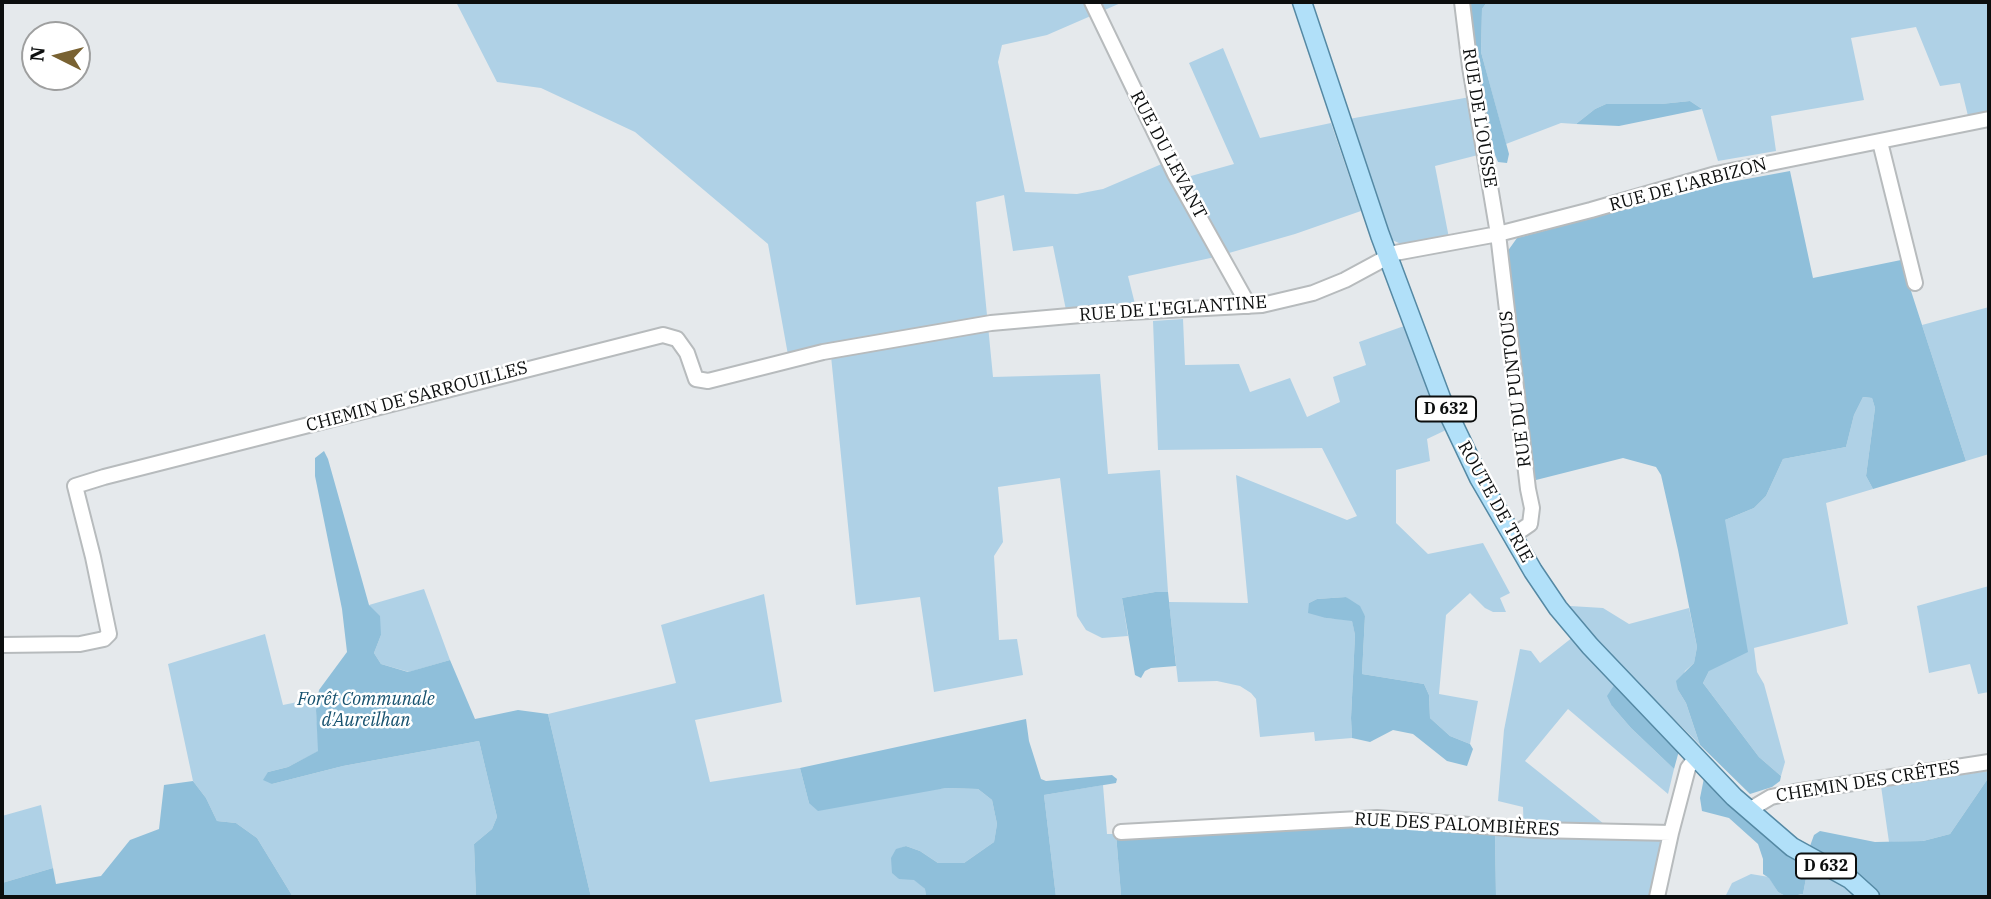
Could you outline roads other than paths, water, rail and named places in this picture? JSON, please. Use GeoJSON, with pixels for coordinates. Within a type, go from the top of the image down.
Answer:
{"type":"FeatureCollection","features":[{"type":"Feature","properties":{"kind":"main road","name":"ROUTE DE TRIE"},"geometry":{"type":"LineString","coordinates":[[1303,2],[1387,256],[1441,398],[1479,478],[1533,571],[1558,608],[1590,646],[1696,757]]}},
{"type":"Feature","properties":{"kind":"main road","name":"D 632"},"geometry":{"type":"LineString","coordinates":[[1696,757],[1749,810],[1792,847],[1850,879],[1870,897]]}},
{"type":"Feature","properties":{"kind":"street","name":"RUE DU LEVANT"},"geometry":{"type":"LineString","coordinates":[[1092,2],[1175,174],[1249,306]]}},
{"type":"Feature","properties":{"kind":"street","name":"RUE DE L'OUSSE"},"geometry":{"type":"LineString","coordinates":[[1461,2],[1497,234]]}},
{"type":"Feature","properties":{"kind":"street","name":"RUE DE L'ARBIZON"},"geometry":{"type":"LineString","coordinates":[[1387,256],[1497,234],[1716,174],[1989,119]]}},
{"type":"Feature","properties":{"kind":"street"},"geometry":{"type":"LineString","coordinates":[[1880,142],[1916,283]]}},
{"type":"Feature","properties":{"kind":"street","name":"RUE DU PUNTOUS"},"geometry":{"type":"LineString","coordinates":[[1497,234],[1532,508],[1530,524],[1514,535]]}},
{"type":"Feature","properties":{"kind":"street","name":"RUE DE L'EGLANTINE"},"geometry":{"type":"LineString","coordinates":[[991,323],[1092,314],[1249,306],[1313,293],[1345,280],[1387,256]]}},
{"type":"Feature","properties":{"kind":"street","name":"CHEMIN DE SARROUILLES"},"geometry":{"type":"LineString","coordinates":[[2,645],[80,644],[104,639],[108,634],[93,556],[75,485],[663,335],[677,339],[687,353],[696,379],[708,381],[823,352],[991,323]]}},
{"type":"Feature","properties":{"kind":"street"},"geometry":{"type":"LineString","coordinates":[[1657,897],[1688,768],[1696,757]]}},
{"type":"Feature","properties":{"kind":"street","name":"CHEMIN DES CRÊTES"},"geometry":{"type":"LineString","coordinates":[[1749,810],[1771,797],[1989,762]]}},
{"type":"Feature","properties":{"kind":"street","name":"RUE DES PALOMBIÈRES"},"geometry":{"type":"LineString","coordinates":[[1121,832],[1377,818],[1535,830],[1671,833]]}},
{"type":"Feature","properties":{"kind":"park label","name":"Forêt Communale d'Aureilhan"},"geometry":{"type":"Point","coordinates":[366,710]}}]}
